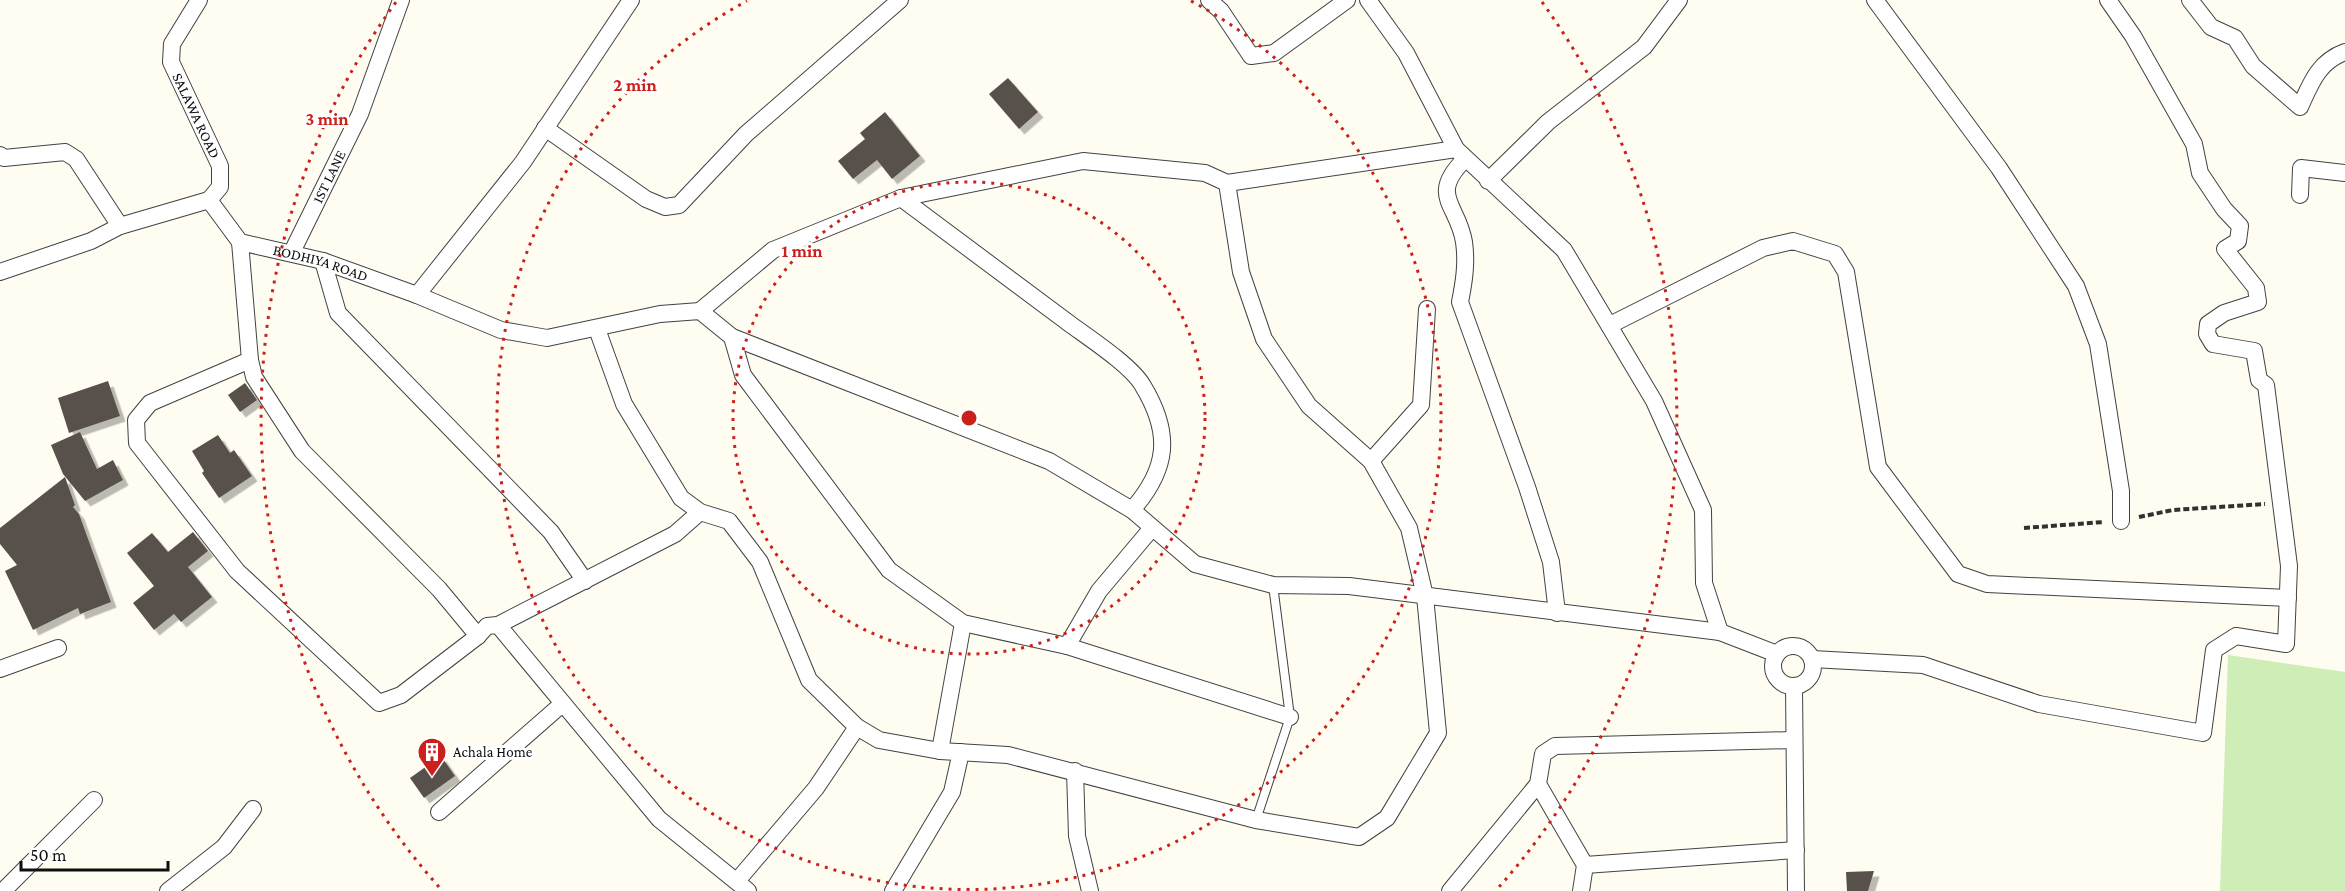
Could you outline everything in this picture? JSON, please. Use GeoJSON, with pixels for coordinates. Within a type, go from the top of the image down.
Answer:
{"type":"FeatureCollection","features":[{"type":"Feature","properties":{"kind":"street","name":"SALAWA ROAD"},"geometry":{"type":"LineString","coordinates":[[198,0],[172,44],[171,62],[220,166],[220,187],[208,200]]}},
{"type":"Feature","properties":{"kind":"street","name":"1ST LANE"},"geometry":{"type":"LineString","coordinates":[[292,252],[360,114],[401,0]]}},
{"type":"Feature","properties":{"kind":"street"},"geometry":{"type":"LineString","coordinates":[[417,295],[523,162],[631,0]]}},
{"type":"Feature","properties":{"kind":"street"},"geometry":{"type":"LineString","coordinates":[[545,128],[646,199],[665,207],[679,205],[746,134],[900,0]]}},
{"type":"Feature","properties":{"kind":"street"},"geometry":{"type":"LineString","coordinates":[[1209,0],[1221,11],[1251,56],[1274,53],[1347,0]]}},
{"type":"Feature","properties":{"kind":"street"},"geometry":{"type":"LineString","coordinates":[[1368,0],[1406,53],[1460,154],[1564,250],[1653,401],[1703,510],[1704,583],[1720,632]]}},
{"type":"Feature","properties":{"kind":"street"},"geometry":{"type":"LineString","coordinates":[[1488,181],[1548,122],[1644,47],[1679,0]]}},
{"type":"Feature","properties":{"kind":"street"},"geometry":{"type":"LineString","coordinates":[[1875,0],[1999,168],[2076,286],[2097,344],[2121,491],[2121,521]]}},
{"type":"Feature","properties":{"kind":"street"},"geometry":{"type":"LineString","coordinates":[[1812,659],[1811,674],[1801,684],[1794,686],[1780,681],[1776,675],[1774,660],[1777,654],[1784,648],[1800,647],[1812,659],[1923,665],[2039,704],[2203,733],[2214,650],[2236,636],[2286,644],[2289,567],[2266,385],[2259,380],[2254,351],[2213,344],[2207,334],[2208,324],[2224,313],[2258,303],[2256,288],[2225,249],[2238,242],[2240,226],[2224,209],[2200,173],[2194,144],[2133,36],[2108,0]]}},
{"type":"Feature","properties":{"kind":"street"},"geometry":{"type":"LineString","coordinates":[[2190,0],[2211,27],[2235,38],[2253,66],[2300,107],[2318,68],[2333,57],[2345,52]]}},
{"type":"Feature","properties":{"kind":"street"},"geometry":{"type":"LineString","coordinates":[[0,155],[4,158],[65,152],[76,159],[120,226]]}},
{"type":"Feature","properties":{"kind":"street"},"geometry":{"type":"LineString","coordinates":[[1460,154],[1227,183],[1205,173],[1083,161],[901,198],[773,250],[700,311],[732,337],[1049,461],[1132,510],[1195,564],[1273,585],[1349,586],[1720,632],[1777,654]]}},
{"type":"Feature","properties":{"kind":"street"},"geometry":{"type":"LineString","coordinates":[[1460,154],[1449,174],[1446,194],[1463,240],[1466,271],[1460,302],[1527,487],[1551,562],[1557,613]]}},
{"type":"Feature","properties":{"kind":"street"},"geometry":{"type":"LineString","coordinates":[[2300,195],[2301,168],[2345,173]]}},
{"type":"Feature","properties":{"kind":"street"},"geometry":{"type":"LineString","coordinates":[[597,329],[624,404],[681,498],[700,512],[729,521],[760,562],[809,680],[857,727],[879,740],[940,751],[1008,755],[1256,820],[1359,837],[1387,819],[1438,733],[1425,596],[1409,528],[1371,461],[1309,406],[1264,339],[1241,272],[1227,183]]}},
{"type":"Feature","properties":{"kind":"street"},"geometry":{"type":"LineString","coordinates":[[901,198],[1105,350],[1142,384],[1160,425],[1162,458],[1151,488],[1132,510]]}},
{"type":"Feature","properties":{"kind":"street"},"geometry":{"type":"LineString","coordinates":[[0,272],[91,241],[120,226],[208,200],[240,242],[250,360],[254,377],[302,450],[439,589],[478,636]]}},
{"type":"Feature","properties":{"kind":"street"},"geometry":{"type":"LineString","coordinates":[[1610,325],[1763,248],[1793,241],[1834,254],[1846,272],[1878,467],[1958,574],[1987,584],[2288,598]]}},
{"type":"Feature","properties":{"kind":"street","name":"BODHIYA ROAD"},"geometry":{"type":"LineString","coordinates":[[240,242],[292,252],[323,261],[417,295],[501,330],[547,338],[660,314],[700,311]]}},
{"type":"Feature","properties":{"kind":"street"},"geometry":{"type":"LineString","coordinates":[[323,261],[338,313],[551,532],[585,581]]}},
{"type":"Feature","properties":{"kind":"street"},"geometry":{"type":"LineString","coordinates":[[1371,461],[1421,405],[1427,309]]}},
{"type":"Feature","properties":{"kind":"street"},"geometry":{"type":"LineString","coordinates":[[732,337],[742,375],[889,570],[963,622],[1067,646],[1290,717]]}},
{"type":"Feature","properties":{"kind":"street"},"geometry":{"type":"LineString","coordinates":[[250,360],[150,403],[136,420],[137,442],[237,571],[379,703],[400,696],[478,636],[487,626],[498,626],[675,534],[700,512]]}},
{"type":"Feature","properties":{"kind":"street"},"geometry":{"type":"LineString","coordinates":[[1067,646],[1099,591],[1152,528]]}},
{"type":"Feature","properties":{"kind":"street"},"geometry":{"type":"LineString","coordinates":[[940,751],[963,622]]}},
{"type":"Feature","properties":{"kind":"street"},"geometry":{"type":"LineString","coordinates":[[498,626],[561,705],[659,819],[742,886],[816,788],[857,727]]}},
{"type":"Feature","properties":{"kind":"street"},"geometry":{"type":"LineString","coordinates":[[0,669],[58,648]]}},
{"type":"Feature","properties":{"kind":"street"},"geometry":{"type":"LineString","coordinates":[[1794,686],[1796,891]]}},
{"type":"Feature","properties":{"kind":"street"},"geometry":{"type":"LineString","coordinates":[[439,812],[561,705]]}},
{"type":"Feature","properties":{"kind":"street"},"geometry":{"type":"LineString","coordinates":[[1450,891],[1538,784],[1543,754],[1555,746],[1794,740]]}},
{"type":"Feature","properties":{"kind":"street"},"geometry":{"type":"LineString","coordinates":[[893,891],[952,792],[961,752]]}},
{"type":"Feature","properties":{"kind":"street"},"geometry":{"type":"LineString","coordinates":[[1075,771],[1077,836],[1090,891]]}},
{"type":"Feature","properties":{"kind":"street"},"geometry":{"type":"LineString","coordinates":[[1538,784],[1585,865],[1581,891]]}},
{"type":"Feature","properties":{"kind":"street"},"geometry":{"type":"LineString","coordinates":[[3,891],[94,800]]}},
{"type":"Feature","properties":{"kind":"street"},"geometry":{"type":"LineString","coordinates":[[168,891],[224,848],[253,810]]}},
{"type":"Feature","properties":{"kind":"street"},"geometry":{"type":"LineString","coordinates":[[1585,865],[1796,850]]}},
{"type":"Feature","properties":{"kind":"lane"},"geometry":{"type":"LineString","coordinates":[[1256,820],[1290,717],[1273,585]]}},
{"type":"Feature","properties":{"kind":"path"},"geometry":{"type":"LineString","coordinates":[[2024,528],[2121,521],[2173,510],[2281,502]]}},
{"type":"Feature","properties":{"kind":"green space"},"geometry":{"type":"Polygon","coordinates":[[[2228,655],[2345,672],[2345,891],[2220,891],[2228,655]]]}},
{"type":"Feature","properties":{"kind":"building"},"geometry":{"type":"Polygon","coordinates":[[[1008,78],[1038,112],[1019,129],[989,94],[1008,78]]]}},
{"type":"Feature","properties":{"kind":"building"},"geometry":{"type":"Polygon","coordinates":[[[885,112],[920,156],[892,179],[877,160],[853,179],[838,161],[865,139],[860,133],[885,112]]]}},
{"type":"Feature","properties":{"kind":"building"},"geometry":{"type":"Polygon","coordinates":[[[108,381],[120,416],[69,433],[58,398],[108,381]]]}},
{"type":"Feature","properties":{"kind":"building"},"geometry":{"type":"Polygon","coordinates":[[[245,383],[257,400],[240,412],[228,395],[245,383]]]}},
{"type":"Feature","properties":{"kind":"building"},"geometry":{"type":"Polygon","coordinates":[[[80,432],[97,469],[113,460],[123,480],[85,501],[63,474],[51,445],[80,432]]]}},
{"type":"Feature","properties":{"kind":"building"},"geometry":{"type":"Polygon","coordinates":[[[218,435],[230,453],[234,450],[252,476],[219,498],[202,473],[204,471],[192,451],[218,435]]]}},
{"type":"Feature","properties":{"kind":"building"},"geometry":{"type":"Polygon","coordinates":[[[65,477],[75,505],[73,507],[79,514],[111,602],[80,614],[78,608],[33,630],[5,571],[17,565],[0,544],[0,528],[65,477]]]}},
{"type":"Feature","properties":{"kind":"building"},"geometry":{"type":"Polygon","coordinates":[[[193,532],[208,551],[188,567],[212,597],[181,622],[174,614],[154,630],[133,603],[154,586],[127,553],[152,533],[168,552],[193,532]]]}},
{"type":"Feature","properties":{"kind":"building","name":"Achala Home"},"geometry":{"type":"Polygon","coordinates":[[[441,756],[455,776],[424,798],[410,778],[441,756]]]}},
{"type":"Feature","properties":{"kind":"building"},"geometry":{"type":"Polygon","coordinates":[[[1874,871],[1868,891],[1847,891],[1846,872],[1874,871]]]}},
{"type":"Feature","properties":{"kind":"place","name":"Achala Home"},"geometry":{"type":"Point","coordinates":[432,778]}}]}
